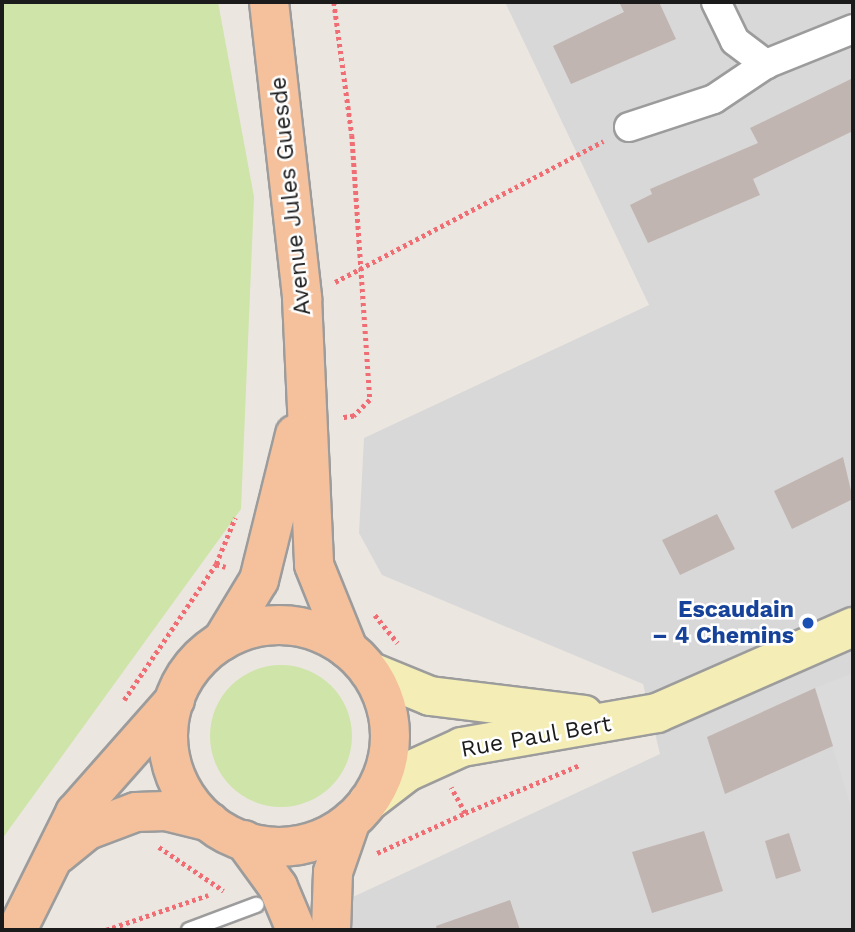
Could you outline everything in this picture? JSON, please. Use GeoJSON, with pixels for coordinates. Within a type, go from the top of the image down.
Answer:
{"type":"FeatureCollection","features":[{"type":"Feature","properties":{"kind":"main road","name":"Avenue Jules Guesde"},"geometry":{"type":"LineString","coordinates":[[269,2],[302,298],[304,390],[314,565],[359,660]]}},
{"type":"Feature","properties":{"kind":"main road","name":"Avenue Jules Guesde"},"geometry":{"type":"LineString","coordinates":[[222,641],[259,580],[304,390]]}},
{"type":"Feature","properties":{"kind":"main road"},"geometry":{"type":"LineString","coordinates":[[17,930],[57,856],[75,813],[175,700],[193,666],[222,641],[256,627],[292,625],[359,660],[390,730],[385,768],[360,811],[333,872],[331,930]]}},
{"type":"Feature","properties":{"kind":"main road"},"geometry":{"type":"LineString","coordinates":[[175,700],[169,736],[175,772],[210,822]]}},
{"type":"Feature","properties":{"kind":"main road"},"geometry":{"type":"LineString","coordinates":[[57,856],[88,830],[135,812],[166,811],[210,822],[244,840],[306,843],[360,811]]}},
{"type":"Feature","properties":{"kind":"main road"},"geometry":{"type":"LineString","coordinates":[[244,840],[278,887],[296,930]]}},
{"type":"Feature","properties":{"kind":"street"},"geometry":{"type":"LineString","coordinates":[[716,2],[739,47],[766,64]]}},
{"type":"Feature","properties":{"kind":"street"},"geometry":{"type":"LineString","coordinates":[[629,127],[713,99],[766,64],[853,29]]}},
{"type":"Feature","properties":{"kind":"street","name":"Rue Paul Bert"},"geometry":{"type":"LineString","coordinates":[[360,811],[435,758],[476,743],[635,720],[853,627]]}},
{"type":"Feature","properties":{"kind":"street","name":"Rue Paul Bert"},"geometry":{"type":"LineString","coordinates":[[359,660],[430,696],[635,720]]}},
{"type":"Feature","properties":{"kind":"lane"},"geometry":{"type":"LineString","coordinates":[[189,930],[256,905]]}},
{"type":"Feature","properties":{"kind":"path"},"geometry":{"type":"LineString","coordinates":[[330,420],[354,416],[370,400],[363,268],[334,2]]}},
{"type":"Feature","properties":{"kind":"path"},"geometry":{"type":"LineString","coordinates":[[302,298],[629,127]]}},
{"type":"Feature","properties":{"kind":"path"},"geometry":{"type":"LineString","coordinates":[[118,709],[216,564],[259,580]]}},
{"type":"Feature","properties":{"kind":"path"},"geometry":{"type":"LineString","coordinates":[[366,602],[410,651]]}},
{"type":"Feature","properties":{"kind":"path"},"geometry":{"type":"LineString","coordinates":[[435,758],[465,813]]}},
{"type":"Feature","properties":{"kind":"path"},"geometry":{"type":"LineString","coordinates":[[371,857],[591,758]]}},
{"type":"Feature","properties":{"kind":"path"},"geometry":{"type":"LineString","coordinates":[[135,812],[159,847],[225,892],[256,905]]}},
{"type":"Feature","properties":{"kind":"path"},"geometry":{"type":"LineString","coordinates":[[106,930],[225,892]]}},
{"type":"Feature","properties":{"kind":"shaded area"},"geometry":{"type":"Polygon","coordinates":[[[505,2],[853,2],[853,930],[282,930],[660,754],[643,684],[382,575],[359,533],[364,438],[649,305],[505,2]]]}},
{"type":"Feature","properties":{"kind":"shaded area"},"geometry":{"type":"Polygon","coordinates":[[[853,673],[853,814],[815,688],[853,673]]]}},
{"type":"Feature","properties":{"kind":"green space"},"geometry":{"type":"Polygon","coordinates":[[[2,2],[218,2],[254,197],[241,509],[2,839],[2,2]]]}},
{"type":"Feature","properties":{"kind":"green space"},"geometry":{"type":"Polygon","coordinates":[[[281,665],[308,670],[331,686],[347,709],[352,736],[347,763],[331,786],[308,802],[281,807],[254,802],[231,786],[215,763],[210,736],[215,709],[231,686],[254,670],[281,665]]]}},
{"type":"Feature","properties":{"kind":"building"},"geometry":{"type":"Polygon","coordinates":[[[619,2],[659,2],[676,39],[571,84],[553,46],[624,12],[619,2]]]}},
{"type":"Feature","properties":{"kind":"building"},"geometry":{"type":"Polygon","coordinates":[[[853,78],[853,131],[753,179],[760,195],[648,243],[630,205],[652,194],[650,189],[758,143],[750,128],[853,78]]]}},
{"type":"Feature","properties":{"kind":"building"},"geometry":{"type":"Polygon","coordinates":[[[843,457],[853,499],[792,529],[774,491],[843,457]]]}},
{"type":"Feature","properties":{"kind":"building"},"geometry":{"type":"Polygon","coordinates":[[[717,514],[735,549],[680,575],[662,540],[717,514]]]}},
{"type":"Feature","properties":{"kind":"building"},"geometry":{"type":"Polygon","coordinates":[[[815,688],[833,746],[725,794],[707,737],[815,688]]]}},
{"type":"Feature","properties":{"kind":"building"},"geometry":{"type":"Polygon","coordinates":[[[704,831],[723,891],[652,913],[632,852],[704,831]]]}},
{"type":"Feature","properties":{"kind":"building"},"geometry":{"type":"Polygon","coordinates":[[[789,833],[801,871],[776,879],[765,841],[789,833]]]}},
{"type":"Feature","properties":{"kind":"building"},"geometry":{"type":"Polygon","coordinates":[[[510,900],[520,930],[437,930],[436,926],[510,900]]]}},
{"type":"Feature","properties":{"kind":"place","name":"Escaudain – 4 Chemins"},"geometry":{"type":"Point","coordinates":[808,623]}}]}
